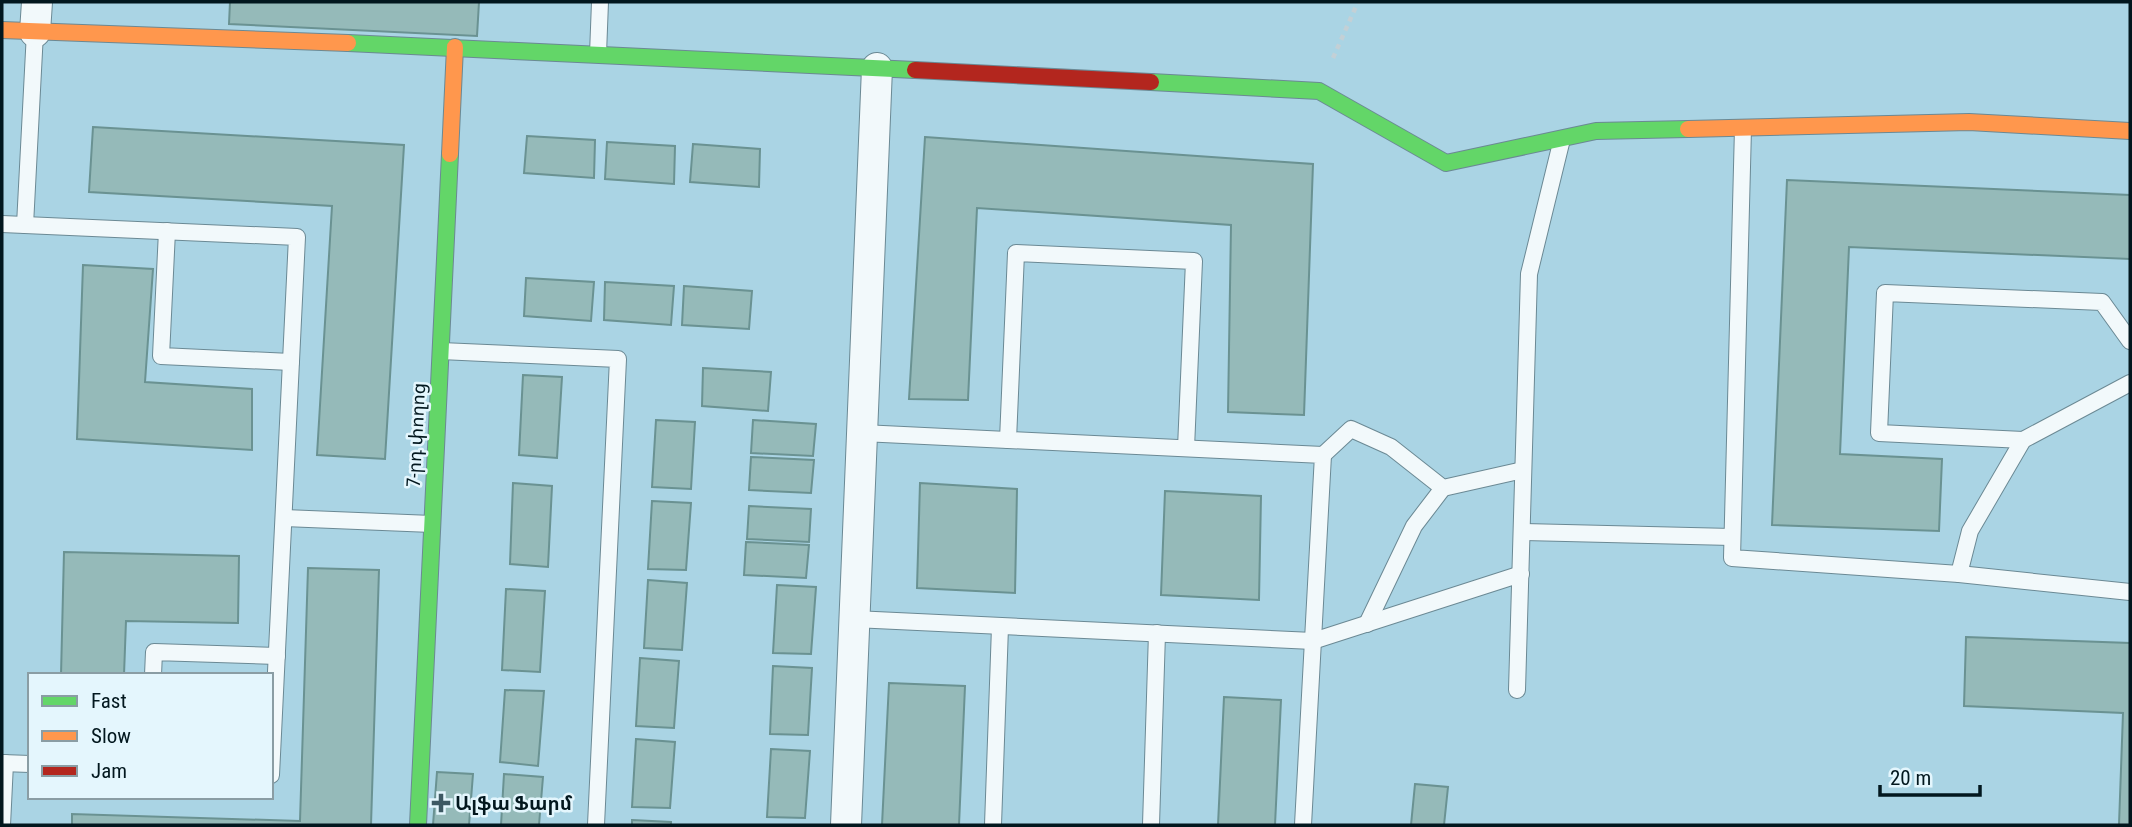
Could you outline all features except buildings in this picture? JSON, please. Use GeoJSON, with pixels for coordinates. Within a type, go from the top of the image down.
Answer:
{"type":"FeatureCollection","features":[{"type":"Feature","properties":{"kind":"street"},"geometry":{"type":"LineString","coordinates":[[35,32],[37,2]]}},
{"type":"Feature","properties":{"kind":"street"},"geometry":{"type":"LineString","coordinates":[[2,30],[455,47],[1319,91],[1446,163],[1596,131],[1969,122],[2130,131]]}},
{"type":"Feature","properties":{"kind":"street","name":"7-րդ փողոց"},"geometry":{"type":"LineString","coordinates":[[418,825],[455,47]]}},
{"type":"Feature","properties":{"kind":"street"},"geometry":{"type":"LineString","coordinates":[[846,825],[877,68]]}},
{"type":"Feature","properties":{"kind":"lane"},"geometry":{"type":"LineString","coordinates":[[598,54],[600,2]]}},
{"type":"Feature","properties":{"kind":"lane"},"geometry":{"type":"LineString","coordinates":[[24,225],[35,32]]}},
{"type":"Feature","properties":{"kind":"lane"},"geometry":{"type":"LineString","coordinates":[[1743,128],[1732,558],[1959,574],[2130,592]]}},
{"type":"Feature","properties":{"kind":"lane"},"geometry":{"type":"LineString","coordinates":[[1517,690],[1529,274],[1562,139]]}},
{"type":"Feature","properties":{"kind":"lane"},"geometry":{"type":"LineString","coordinates":[[2,223],[297,237],[273,735]]}},
{"type":"Feature","properties":{"kind":"lane"},"geometry":{"type":"LineString","coordinates":[[167,231],[161,356],[291,362]]}},
{"type":"Feature","properties":{"kind":"lane"},"geometry":{"type":"LineString","coordinates":[[1008,440],[1016,253],[1194,261],[1186,448]]}},
{"type":"Feature","properties":{"kind":"lane"},"geometry":{"type":"LineString","coordinates":[[2130,341],[2102,302],[1885,293],[1879,433],[2024,440],[2130,383]]}},
{"type":"Feature","properties":{"kind":"lane"},"geometry":{"type":"LineString","coordinates":[[440,351],[618,359],[596,825]]}},
{"type":"Feature","properties":{"kind":"lane"},"geometry":{"type":"LineString","coordinates":[[1303,825],[1323,455],[1351,429],[1391,447],[1443,488]]}},
{"type":"Feature","properties":{"kind":"lane"},"geometry":{"type":"LineString","coordinates":[[862,433],[1323,455]]}},
{"type":"Feature","properties":{"kind":"lane"},"geometry":{"type":"LineString","coordinates":[[1959,574],[1970,531],[2024,440]]}},
{"type":"Feature","properties":{"kind":"lane"},"geometry":{"type":"LineString","coordinates":[[1367,624],[1414,526],[1443,488],[1524,471]]}},
{"type":"Feature","properties":{"kind":"lane"},"geometry":{"type":"LineString","coordinates":[[284,519],[432,524]]}},
{"type":"Feature","properties":{"kind":"lane"},"geometry":{"type":"LineString","coordinates":[[1522,532],[1732,537]]}},
{"type":"Feature","properties":{"kind":"lane"},"geometry":{"type":"LineString","coordinates":[[855,619],[1313,641],[1521,574]]}},
{"type":"Feature","properties":{"kind":"lane"},"geometry":{"type":"LineString","coordinates":[[993,825],[1000,627]]}},
{"type":"Feature","properties":{"kind":"lane"},"geometry":{"type":"LineString","coordinates":[[1151,825],[1157,633]]}},
{"type":"Feature","properties":{"kind":"lane"},"geometry":{"type":"LineString","coordinates":[[153,673],[154,652],[277,656]]}},
{"type":"Feature","properties":{"kind":"lane"},"geometry":{"type":"LineString","coordinates":[[2,825],[3,763],[28,764]]}},
{"type":"Feature","properties":{"kind":"path"},"geometry":{"type":"LineString","coordinates":[[1319,91],[1358,2]]}},
{"type":"Feature","properties":{"kind":"traffic: fast"},"geometry":{"type":"LineString","coordinates":[[348,43],[915,70]]}},
{"type":"Feature","properties":{"kind":"traffic: fast"},"geometry":{"type":"LineString","coordinates":[[1151,82],[1319,91],[1446,163],[1596,131],[1688,129]]}},
{"type":"Feature","properties":{"kind":"traffic: fast"},"geometry":{"type":"LineString","coordinates":[[418,825],[450,154]]}},
{"type":"Feature","properties":{"kind":"traffic: slow"},"geometry":{"type":"LineString","coordinates":[[2,30],[348,43]]}},
{"type":"Feature","properties":{"kind":"traffic: slow"},"geometry":{"type":"LineString","coordinates":[[450,154],[455,47]]}},
{"type":"Feature","properties":{"kind":"traffic: slow"},"geometry":{"type":"LineString","coordinates":[[1688,129],[1969,122],[2130,131]]}},
{"type":"Feature","properties":{"kind":"traffic: jam"},"geometry":{"type":"LineString","coordinates":[[915,70],[1151,82]]}},
{"type":"Feature","properties":{"kind":"place","name":"Ալֆա Ֆարմ"},"geometry":{"type":"Point","coordinates":[441,803]}}]}
